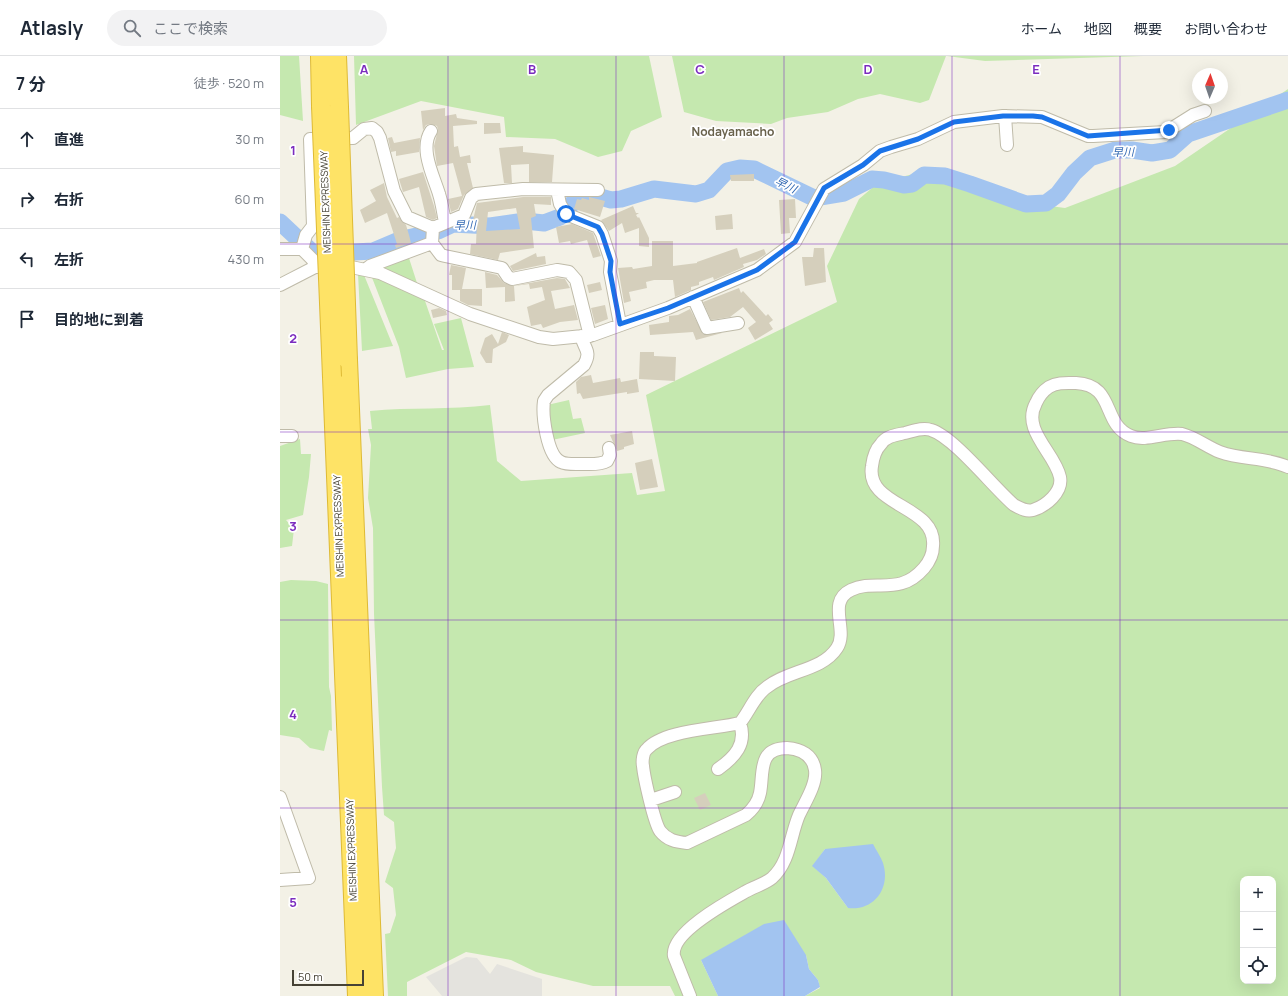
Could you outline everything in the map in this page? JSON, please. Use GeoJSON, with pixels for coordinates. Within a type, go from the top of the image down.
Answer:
{"type":"FeatureCollection","features":[{"type":"Feature","properties":{"kind":"highway","name":"MEISHIN EXPRESSWAY"},"geometry":{"type":"LineString","coordinates":[[320,56],[330,107],[348,360],[374,996]]}},
{"type":"Feature","properties":{"kind":"highway","name":"MEISHIN EXPRESSWAY"},"geometry":{"type":"LineString","coordinates":[[336,56],[330,107],[332,377],[358,996]]}},
{"type":"Feature","properties":{"kind":"street"},"geometry":{"type":"LineString","coordinates":[[280,285],[315,267],[351,267],[366,269],[380,273],[470,314],[539,337],[552,339],[586,336],[604,332],[620,324],[668,308],[757,270],[795,242],[820,195],[842,177],[863,165],[880,151],[918,139],[943,126],[964,120],[1005,116],[1042,117],[1088,136],[1166,132],[1193,116],[1205,111]]}},
{"type":"Feature","properties":{"kind":"street"},"geometry":{"type":"LineString","coordinates":[[1005,116],[1007,145]]}},
{"type":"Feature","properties":{"kind":"street"},"geometry":{"type":"LineString","coordinates":[[303,245],[313,226],[310,139],[353,138],[364,129],[372,128],[377,132],[380,138],[392,186],[407,216],[433,233],[441,255],[502,268],[508,277],[512,279],[557,270],[569,272],[576,280],[586,336],[587,359],[584,365],[548,395],[544,401],[543,407],[550,450],[554,458],[561,462],[571,464],[602,464],[607,461],[610,455],[609,448]]}},
{"type":"Feature","properties":{"kind":"street"},"geometry":{"type":"LineString","coordinates":[[430,131],[426,141],[429,163],[440,196],[445,222]]}},
{"type":"Feature","properties":{"kind":"street"},"geometry":{"type":"LineString","coordinates":[[366,269],[433,233],[445,222],[464,215],[471,198],[476,194],[523,189],[598,190]]}},
{"type":"Feature","properties":{"kind":"street"},"geometry":{"type":"LineString","coordinates":[[557,190],[564,212],[598,227],[602,234],[611,261],[610,272],[620,324]]}},
{"type":"Feature","properties":{"kind":"street"},"geometry":{"type":"LineString","coordinates":[[280,249],[303,245]]}},
{"type":"Feature","properties":{"kind":"street"},"geometry":{"type":"LineString","coordinates":[[303,245],[314,260],[315,267]]}},
{"type":"Feature","properties":{"kind":"street"},"geometry":{"type":"LineString","coordinates":[[693,297],[707,328],[738,323]]}},
{"type":"Feature","properties":{"kind":"street"},"geometry":{"type":"LineString","coordinates":[[690,996],[674,956],[673,950],[677,941],[698,922],[744,892],[771,879],[780,869],[787,856],[796,823],[813,784],[816,773],[810,756],[794,748],[775,750],[768,755],[763,762],[760,794],[752,810],[746,815],[687,843],[676,842],[667,838],[659,829],[642,766],[646,748],[668,737],[740,723],[767,686],[822,662],[838,647],[840,634],[838,612],[839,604],[844,595],[850,590],[862,586],[896,585],[912,578],[924,568],[930,558],[933,544],[933,536],[930,528],[913,513],[886,496],[876,487],[872,476],[876,451],[882,442],[892,436],[922,429],[930,429],[950,442],[1014,504],[1022,509],[1032,510],[1046,504],[1060,485],[1060,478],[1034,426],[1034,405],[1044,390],[1055,384],[1088,384],[1095,388],[1103,398],[1118,428],[1132,437],[1182,434],[1221,452],[1263,459],[1288,467]]}},
{"type":"Feature","properties":{"kind":"street"},"geometry":{"type":"LineString","coordinates":[[718,769],[730,760],[740,747],[744,734],[740,723]]}},
{"type":"Feature","properties":{"kind":"street"},"geometry":{"type":"LineString","coordinates":[[651,800],[675,792]]}},
{"type":"Feature","properties":{"kind":"street"},"geometry":{"type":"LineString","coordinates":[[280,797],[285,823],[309,878],[280,880]]}},
{"type":"Feature","properties":{"kind":"green space"},"geometry":{"type":"Polygon","coordinates":[[[280,56],[299,56],[303,121],[280,115],[280,56]]]}},
{"type":"Feature","properties":{"kind":"green space"},"geometry":{"type":"Polygon","coordinates":[[[354,56],[649,56],[662,117],[631,131],[622,151],[598,157],[555,139],[506,137],[504,117],[421,101],[356,125],[354,56]]]}},
{"type":"Feature","properties":{"kind":"green space"},"geometry":{"type":"Polygon","coordinates":[[[672,56],[946,56],[929,100],[920,103],[880,94],[858,99],[828,112],[787,118],[771,124],[716,121],[684,112],[672,56]]]}},
{"type":"Feature","properties":{"kind":"green space"},"geometry":{"type":"Polygon","coordinates":[[[947,56],[1143,56],[985,61],[947,56]]]}},
{"type":"Feature","properties":{"kind":"green space"},"geometry":{"type":"Polygon","coordinates":[[[1288,89],[1288,996],[805,996],[820,988],[818,980],[809,969],[806,955],[701,960],[718,996],[675,996],[670,986],[593,986],[536,972],[511,960],[466,952],[407,982],[407,996],[388,996],[385,934],[390,933],[396,915],[393,888],[385,882],[396,848],[394,822],[384,815],[382,787],[374,614],[373,528],[368,498],[371,445],[368,429],[372,429],[370,411],[490,405],[497,461],[521,481],[632,473],[637,495],[665,491],[646,395],[837,302],[827,266],[859,199],[878,183],[921,172],[971,182],[1004,200],[1065,208],[1175,166],[1288,89]],[[825,849],[813,866],[826,878],[848,908],[825,849]]]}},
{"type":"Feature","properties":{"kind":"green space"},"geometry":{"type":"Polygon","coordinates":[[[408,255],[417,283],[415,284],[382,269],[379,265],[408,255]]]}},
{"type":"Feature","properties":{"kind":"green space"},"geometry":{"type":"Polygon","coordinates":[[[358,274],[364,275],[393,346],[362,351],[358,274]]]}},
{"type":"Feature","properties":{"kind":"green space"},"geometry":{"type":"Polygon","coordinates":[[[371,275],[424,298],[442,350],[444,350],[434,324],[461,318],[474,367],[448,369],[406,378],[399,347],[371,275]]]}},
{"type":"Feature","properties":{"kind":"green space"},"geometry":{"type":"Polygon","coordinates":[[[569,400],[573,419],[581,418],[585,433],[552,440],[547,405],[569,400]]]}},
{"type":"Feature","properties":{"kind":"green space"},"geometry":{"type":"Polygon","coordinates":[[[300,439],[301,454],[311,454],[303,515],[286,520],[294,529],[292,546],[280,548],[280,446],[300,439]]]}},
{"type":"Feature","properties":{"kind":"green space"},"geometry":{"type":"Polygon","coordinates":[[[291,580],[316,581],[328,584],[329,687],[331,696],[332,731],[329,730],[324,751],[310,748],[299,738],[280,735],[280,582],[291,580]]]}},
{"type":"Feature","properties":{"kind":"shaded area"},"geometry":{"type":"Polygon","coordinates":[[[466,957],[477,958],[490,974],[497,964],[542,979],[542,996],[442,996],[426,977],[466,957]]]}},
{"type":"Feature","properties":{"kind":"water"},"geometry":{"type":"Polygon","coordinates":[[[873,844],[883,863],[885,872],[885,881],[882,889],[873,902],[866,906],[848,908],[826,878],[812,866],[825,849],[873,844]]]}},
{"type":"Feature","properties":{"kind":"water"},"geometry":{"type":"Polygon","coordinates":[[[784,920],[806,955],[809,969],[818,980],[820,987],[805,996],[718,996],[701,960],[764,924],[784,920]]]}},
{"type":"Feature","properties":{"kind":"building"},"geometry":{"type":"Polygon","coordinates":[[[445,108],[445,116],[456,114],[457,118],[477,121],[477,124],[453,126],[454,147],[458,146],[460,157],[470,155],[471,163],[467,163],[473,188],[464,195],[458,209],[451,212],[448,199],[462,196],[453,163],[437,166],[434,146],[438,130],[437,126],[431,124],[426,125],[423,130],[421,111],[445,108]]]}},
{"type":"Feature","properties":{"kind":"building"},"geometry":{"type":"Polygon","coordinates":[[[484,123],[500,123],[501,133],[484,134],[484,123]]]}},
{"type":"Feature","properties":{"kind":"building"},"geometry":{"type":"Polygon","coordinates":[[[392,137],[394,143],[420,138],[419,152],[396,156],[396,151],[391,152],[388,138],[392,137]]]}},
{"type":"Feature","properties":{"kind":"building"},"geometry":{"type":"Polygon","coordinates":[[[523,146],[523,152],[554,155],[552,182],[529,182],[529,164],[511,165],[512,183],[504,183],[499,148],[523,146]]]}},
{"type":"Feature","properties":{"kind":"building"},"geometry":{"type":"Polygon","coordinates":[[[423,172],[437,218],[433,220],[426,217],[419,187],[403,192],[399,179],[423,172]]]}},
{"type":"Feature","properties":{"kind":"building"},"geometry":{"type":"Polygon","coordinates":[[[754,174],[754,181],[731,181],[730,175],[754,174]]]}},
{"type":"Feature","properties":{"kind":"building"},"geometry":{"type":"Polygon","coordinates":[[[384,183],[387,197],[397,218],[399,217],[406,225],[411,243],[396,248],[395,245],[397,244],[387,213],[365,223],[360,210],[376,201],[370,190],[384,183]]]}},
{"type":"Feature","properties":{"kind":"building"},"geometry":{"type":"Polygon","coordinates":[[[523,197],[551,197],[551,205],[534,204],[536,216],[531,218],[534,248],[500,253],[498,260],[470,254],[471,244],[476,244],[477,221],[473,220],[477,203],[523,197]],[[516,208],[488,212],[486,231],[520,229],[516,208]]]}},
{"type":"Feature","properties":{"kind":"building"},"geometry":{"type":"Polygon","coordinates":[[[589,197],[605,201],[600,217],[574,209],[577,199],[581,200],[582,198],[589,200],[589,197]]]}},
{"type":"Feature","properties":{"kind":"building"},"geometry":{"type":"Polygon","coordinates":[[[795,199],[796,218],[789,218],[790,233],[781,234],[779,200],[795,199]]]}},
{"type":"Feature","properties":{"kind":"building"},"geometry":{"type":"Polygon","coordinates":[[[633,206],[636,213],[639,213],[636,215],[638,218],[639,217],[649,238],[649,247],[639,246],[639,228],[625,233],[622,223],[609,231],[601,220],[633,206]]]}},
{"type":"Feature","properties":{"kind":"building"},"geometry":{"type":"Polygon","coordinates":[[[732,214],[733,229],[716,230],[715,216],[732,214]]]}},
{"type":"Feature","properties":{"kind":"building"},"geometry":{"type":"Polygon","coordinates":[[[572,224],[593,233],[601,256],[593,258],[587,240],[571,244],[570,241],[559,243],[556,227],[572,224]]]}},
{"type":"Feature","properties":{"kind":"building"},"geometry":{"type":"Polygon","coordinates":[[[652,241],[673,241],[673,266],[697,263],[737,248],[740,258],[764,249],[766,254],[757,260],[743,264],[744,267],[714,280],[713,277],[699,282],[699,285],[691,287],[691,290],[675,297],[673,280],[654,280],[646,282],[647,288],[629,292],[631,301],[624,303],[618,268],[632,267],[633,269],[652,266],[652,241]]]}},
{"type":"Feature","properties":{"kind":"building"},"geometry":{"type":"Polygon","coordinates":[[[814,248],[824,248],[826,282],[805,286],[802,257],[813,257],[814,248]]]}},
{"type":"Feature","properties":{"kind":"building"},"geometry":{"type":"Polygon","coordinates":[[[536,253],[537,257],[545,256],[546,264],[513,271],[510,266],[536,253]]]}},
{"type":"Feature","properties":{"kind":"building"},"geometry":{"type":"Polygon","coordinates":[[[451,265],[466,268],[462,289],[482,289],[482,306],[468,305],[460,301],[460,290],[452,290],[452,275],[449,275],[451,265]]]}},
{"type":"Feature","properties":{"kind":"building"},"geometry":{"type":"Polygon","coordinates":[[[485,272],[497,275],[504,283],[513,286],[557,278],[565,279],[570,288],[551,291],[555,309],[574,305],[578,320],[560,322],[543,328],[541,324],[531,326],[527,307],[545,300],[542,287],[530,289],[529,284],[514,286],[515,301],[505,302],[505,287],[486,288],[485,272]]]}},
{"type":"Feature","properties":{"kind":"building"},"geometry":{"type":"Polygon","coordinates":[[[600,282],[602,290],[589,293],[587,285],[600,282]]]}},
{"type":"Feature","properties":{"kind":"building"},"geometry":{"type":"Polygon","coordinates":[[[739,288],[741,293],[743,291],[766,316],[768,314],[773,320],[769,323],[773,329],[755,340],[748,328],[756,322],[743,307],[730,317],[711,320],[703,302],[739,288]]]}},
{"type":"Feature","properties":{"kind":"building"},"geometry":{"type":"Polygon","coordinates":[[[605,305],[608,319],[595,324],[591,308],[605,305]]]}},
{"type":"Feature","properties":{"kind":"building"},"geometry":{"type":"Polygon","coordinates":[[[439,308],[446,311],[447,315],[433,318],[431,310],[439,308]]]}},
{"type":"Feature","properties":{"kind":"building"},"geometry":{"type":"Polygon","coordinates":[[[690,309],[703,334],[722,333],[696,340],[693,332],[650,335],[649,325],[669,322],[669,316],[678,315],[690,309]]]}},
{"type":"Feature","properties":{"kind":"building"},"geometry":{"type":"Polygon","coordinates":[[[502,332],[509,335],[506,342],[493,349],[492,363],[486,363],[480,353],[485,338],[492,334],[498,344],[502,332]]]}},
{"type":"Feature","properties":{"kind":"building"},"geometry":{"type":"Polygon","coordinates":[[[640,352],[654,352],[654,356],[676,357],[675,381],[639,379],[640,352]]]}},
{"type":"Feature","properties":{"kind":"building"},"geometry":{"type":"Polygon","coordinates":[[[591,375],[593,383],[620,378],[621,382],[637,379],[639,392],[627,394],[627,392],[583,399],[580,393],[577,394],[576,382],[581,377],[591,375]]]}},
{"type":"Feature","properties":{"kind":"building"},"geometry":{"type":"Polygon","coordinates":[[[632,431],[634,444],[617,451],[610,435],[632,431]]]}},
{"type":"Feature","properties":{"kind":"building"},"geometry":{"type":"Polygon","coordinates":[[[652,459],[658,487],[640,490],[635,463],[652,459]]]}},
{"type":"Feature","properties":{"kind":"building"},"geometry":{"type":"Polygon","coordinates":[[[705,793],[711,805],[700,810],[694,798],[705,793]]]}},
{"type":"Feature","properties":{"kind":"waterway","name":"早川"},"geometry":{"type":"LineString","coordinates":[[280,222],[316,254],[373,251],[399,240],[438,231],[453,224],[490,226],[525,221],[544,223],[560,217],[581,194],[590,194],[611,200],[621,199],[654,189],[696,194],[709,190],[727,171],[740,168],[754,169],[814,198],[844,193],[872,179],[884,180],[904,185],[912,184],[924,175],[945,176],[1026,204],[1046,203],[1058,194],[1074,173],[1090,158],[1115,150],[1132,150],[1152,153],[1170,150],[1188,134],[1288,100]]}},
{"type":"Feature","properties":{"kind":"district","name":"Nodayamacho"},"geometry":{"type":"Point","coordinates":[733,132]}},
{"type":"Feature","properties":{"kind":"route"},"geometry":{"type":"LineString","coordinates":[[566,214],[598,227],[602,234],[611,261],[610,272],[620,324],[668,308],[757,270],[795,242],[824,188],[863,165],[880,151],[891,146],[918,139],[954,122],[1003,116],[1033,116],[1042,117],[1088,136],[1166,132],[1169,130]]}}]}
